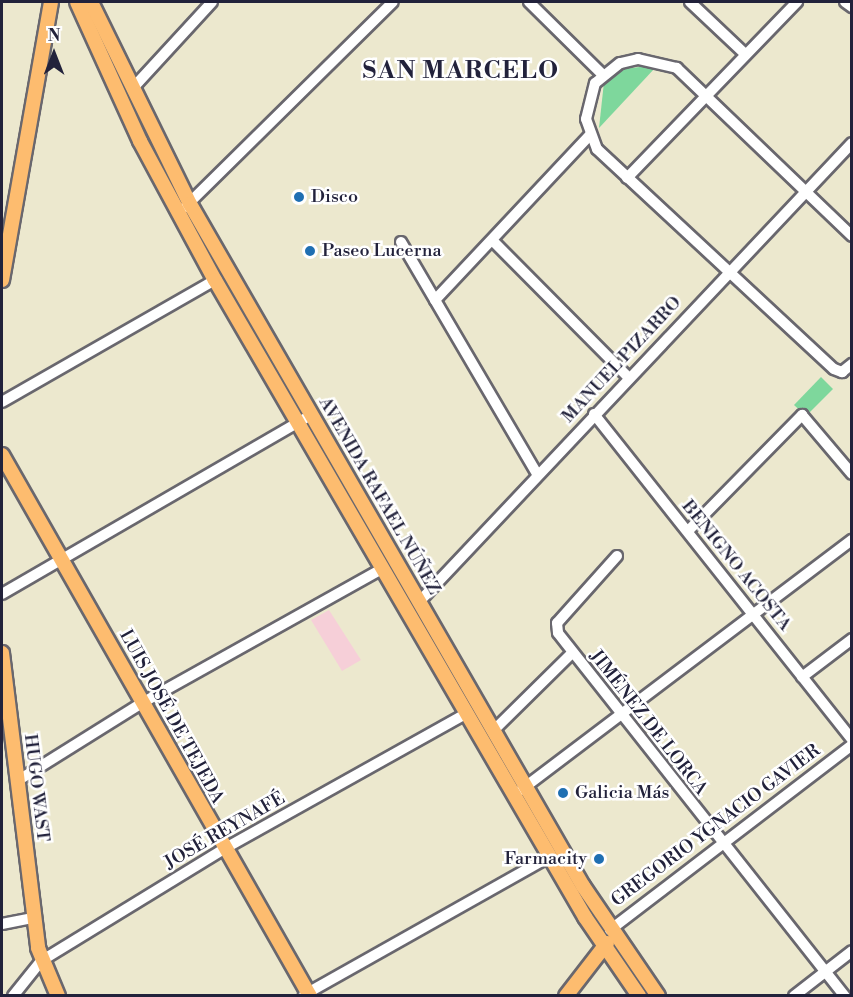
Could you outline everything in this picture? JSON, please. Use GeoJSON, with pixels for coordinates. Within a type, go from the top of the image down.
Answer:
{"type":"FeatureCollection","features":[{"type":"Feature","properties":{"kind":"main road"},"geometry":{"type":"LineString","coordinates":[[2,280],[51,2]]}},
{"type":"Feature","properties":{"kind":"main road","name":"AVENIDA RAFAEL NÚÑEZ"},"geometry":{"type":"LineString","coordinates":[[77,2],[177,211],[382,569],[467,713],[520,790],[610,930],[658,996]]}},
{"type":"Feature","properties":{"kind":"main road","name":"AVENIDA RAFAEL NÚÑEZ"},"geometry":{"type":"LineString","coordinates":[[91,2],[190,204],[493,731],[549,856],[605,950],[639,996]]}},
{"type":"Feature","properties":{"kind":"main road","name":"LUIS JOSÉ DE TEJEDA"},"geometry":{"type":"LineString","coordinates":[[2,455],[307,995]]}},
{"type":"Feature","properties":{"kind":"main road","name":"HUGO WAST"},"geometry":{"type":"LineString","coordinates":[[2,653],[41,961],[58,996]]}},
{"type":"Feature","properties":{"kind":"main road","name":"GREGORIO YGNACIO GAVIER"},"geometry":{"type":"LineString","coordinates":[[566,996],[605,950],[610,930]]}},
{"type":"Feature","properties":{"kind":"street"},"geometry":{"type":"LineString","coordinates":[[132,89],[212,2]]}},
{"type":"Feature","properties":{"kind":"street"},"geometry":{"type":"LineString","coordinates":[[177,211],[190,204],[393,2]]}},
{"type":"Feature","properties":{"kind":"street"},"geometry":{"type":"LineString","coordinates":[[530,2],[602,74]]}},
{"type":"Feature","properties":{"kind":"street"},"geometry":{"type":"LineString","coordinates":[[690,2],[745,54]]}},
{"type":"Feature","properties":{"kind":"street"},"geometry":{"type":"LineString","coordinates":[[627,178],[797,2]]}},
{"type":"Feature","properties":{"kind":"street"},"geometry":{"type":"LineString","coordinates":[[845,2],[852,8]]}},
{"type":"Feature","properties":{"kind":"street"},"geometry":{"type":"LineString","coordinates":[[852,236],[676,68],[662,62],[638,59],[602,74],[586,108],[590,135],[627,178],[725,274],[842,372],[852,364]]}},
{"type":"Feature","properties":{"kind":"street"},"geometry":{"type":"LineString","coordinates":[[435,300],[493,241],[590,135]]}},
{"type":"Feature","properties":{"kind":"street","name":"MANUEL PIZARRO"},"geometry":{"type":"LineString","coordinates":[[419,602],[804,190],[852,142]]}},
{"type":"Feature","properties":{"kind":"street"},"geometry":{"type":"LineString","coordinates":[[493,241],[628,377]]}},
{"type":"Feature","properties":{"kind":"street"},"geometry":{"type":"LineString","coordinates":[[401,242],[537,474]]}},
{"type":"Feature","properties":{"kind":"street"},"geometry":{"type":"LineString","coordinates":[[2,402],[215,280]]}},
{"type":"Feature","properties":{"kind":"street","name":"BENIGNO ACOSTA"},"geometry":{"type":"LineString","coordinates":[[594,414],[852,740]]}},
{"type":"Feature","properties":{"kind":"street"},"geometry":{"type":"LineString","coordinates":[[2,594],[63,561],[311,415]]}},
{"type":"Feature","properties":{"kind":"street"},"geometry":{"type":"LineString","coordinates":[[688,531],[802,415],[852,474]]}},
{"type":"Feature","properties":{"kind":"street"},"geometry":{"type":"LineString","coordinates":[[520,790],[622,716],[852,540]]}},
{"type":"Feature","properties":{"kind":"street","name":"JIMÉNEZ DE LORCA"},"geometry":{"type":"LineString","coordinates":[[617,556],[557,623],[572,653],[844,996]]}},
{"type":"Feature","properties":{"kind":"street"},"geometry":{"type":"LineString","coordinates":[[17,781],[142,703],[382,569]]}},
{"type":"Feature","properties":{"kind":"street"},"geometry":{"type":"LineString","coordinates":[[802,676],[852,639]]}},
{"type":"Feature","properties":{"kind":"street"},"geometry":{"type":"LineString","coordinates":[[493,731],[572,653]]}},
{"type":"Feature","properties":{"kind":"street","name":"JOSÉ REYNAFÉ"},"geometry":{"type":"LineString","coordinates":[[13,996],[41,961],[224,849],[467,713]]}},
{"type":"Feature","properties":{"kind":"street","name":"GREGORIO YGNACIO GAVIER"},"geometry":{"type":"LineString","coordinates":[[610,930],[852,745]]}},
{"type":"Feature","properties":{"kind":"street"},"geometry":{"type":"LineString","coordinates":[[307,995],[549,856]]}},
{"type":"Feature","properties":{"kind":"street"},"geometry":{"type":"LineString","coordinates":[[2,924],[34,918]]}},
{"type":"Feature","properties":{"kind":"street"},"geometry":{"type":"LineString","coordinates":[[794,996],[852,951]]}},
{"type":"Feature","properties":{"kind":"shaded area"},"geometry":{"type":"Polygon","coordinates":[[[329,610],[361,660],[342,671],[311,620],[329,610]]]}},
{"type":"Feature","properties":{"kind":"green space"},"geometry":{"type":"Polygon","coordinates":[[[648,66],[655,68],[599,128],[604,82],[623,69],[648,66]]]}},
{"type":"Feature","properties":{"kind":"green space"},"geometry":{"type":"Polygon","coordinates":[[[821,377],[833,389],[806,416],[794,405],[821,377]]]}},
{"type":"Feature","properties":{"kind":"place","name":"Disco"},"geometry":{"type":"Point","coordinates":[299,197]}},
{"type":"Feature","properties":{"kind":"place","name":"Paseo Lucerna"},"geometry":{"type":"Point","coordinates":[310,251]}},
{"type":"Feature","properties":{"kind":"place","name":"Galicia Más"},"geometry":{"type":"Point","coordinates":[563,793]}},
{"type":"Feature","properties":{"kind":"place","name":"Farmacity"},"geometry":{"type":"Point","coordinates":[599,859]}},
{"type":"Feature","properties":{"kind":"district","name":"SAN MARCELO"},"geometry":{"type":"Point","coordinates":[461,72]}}]}
